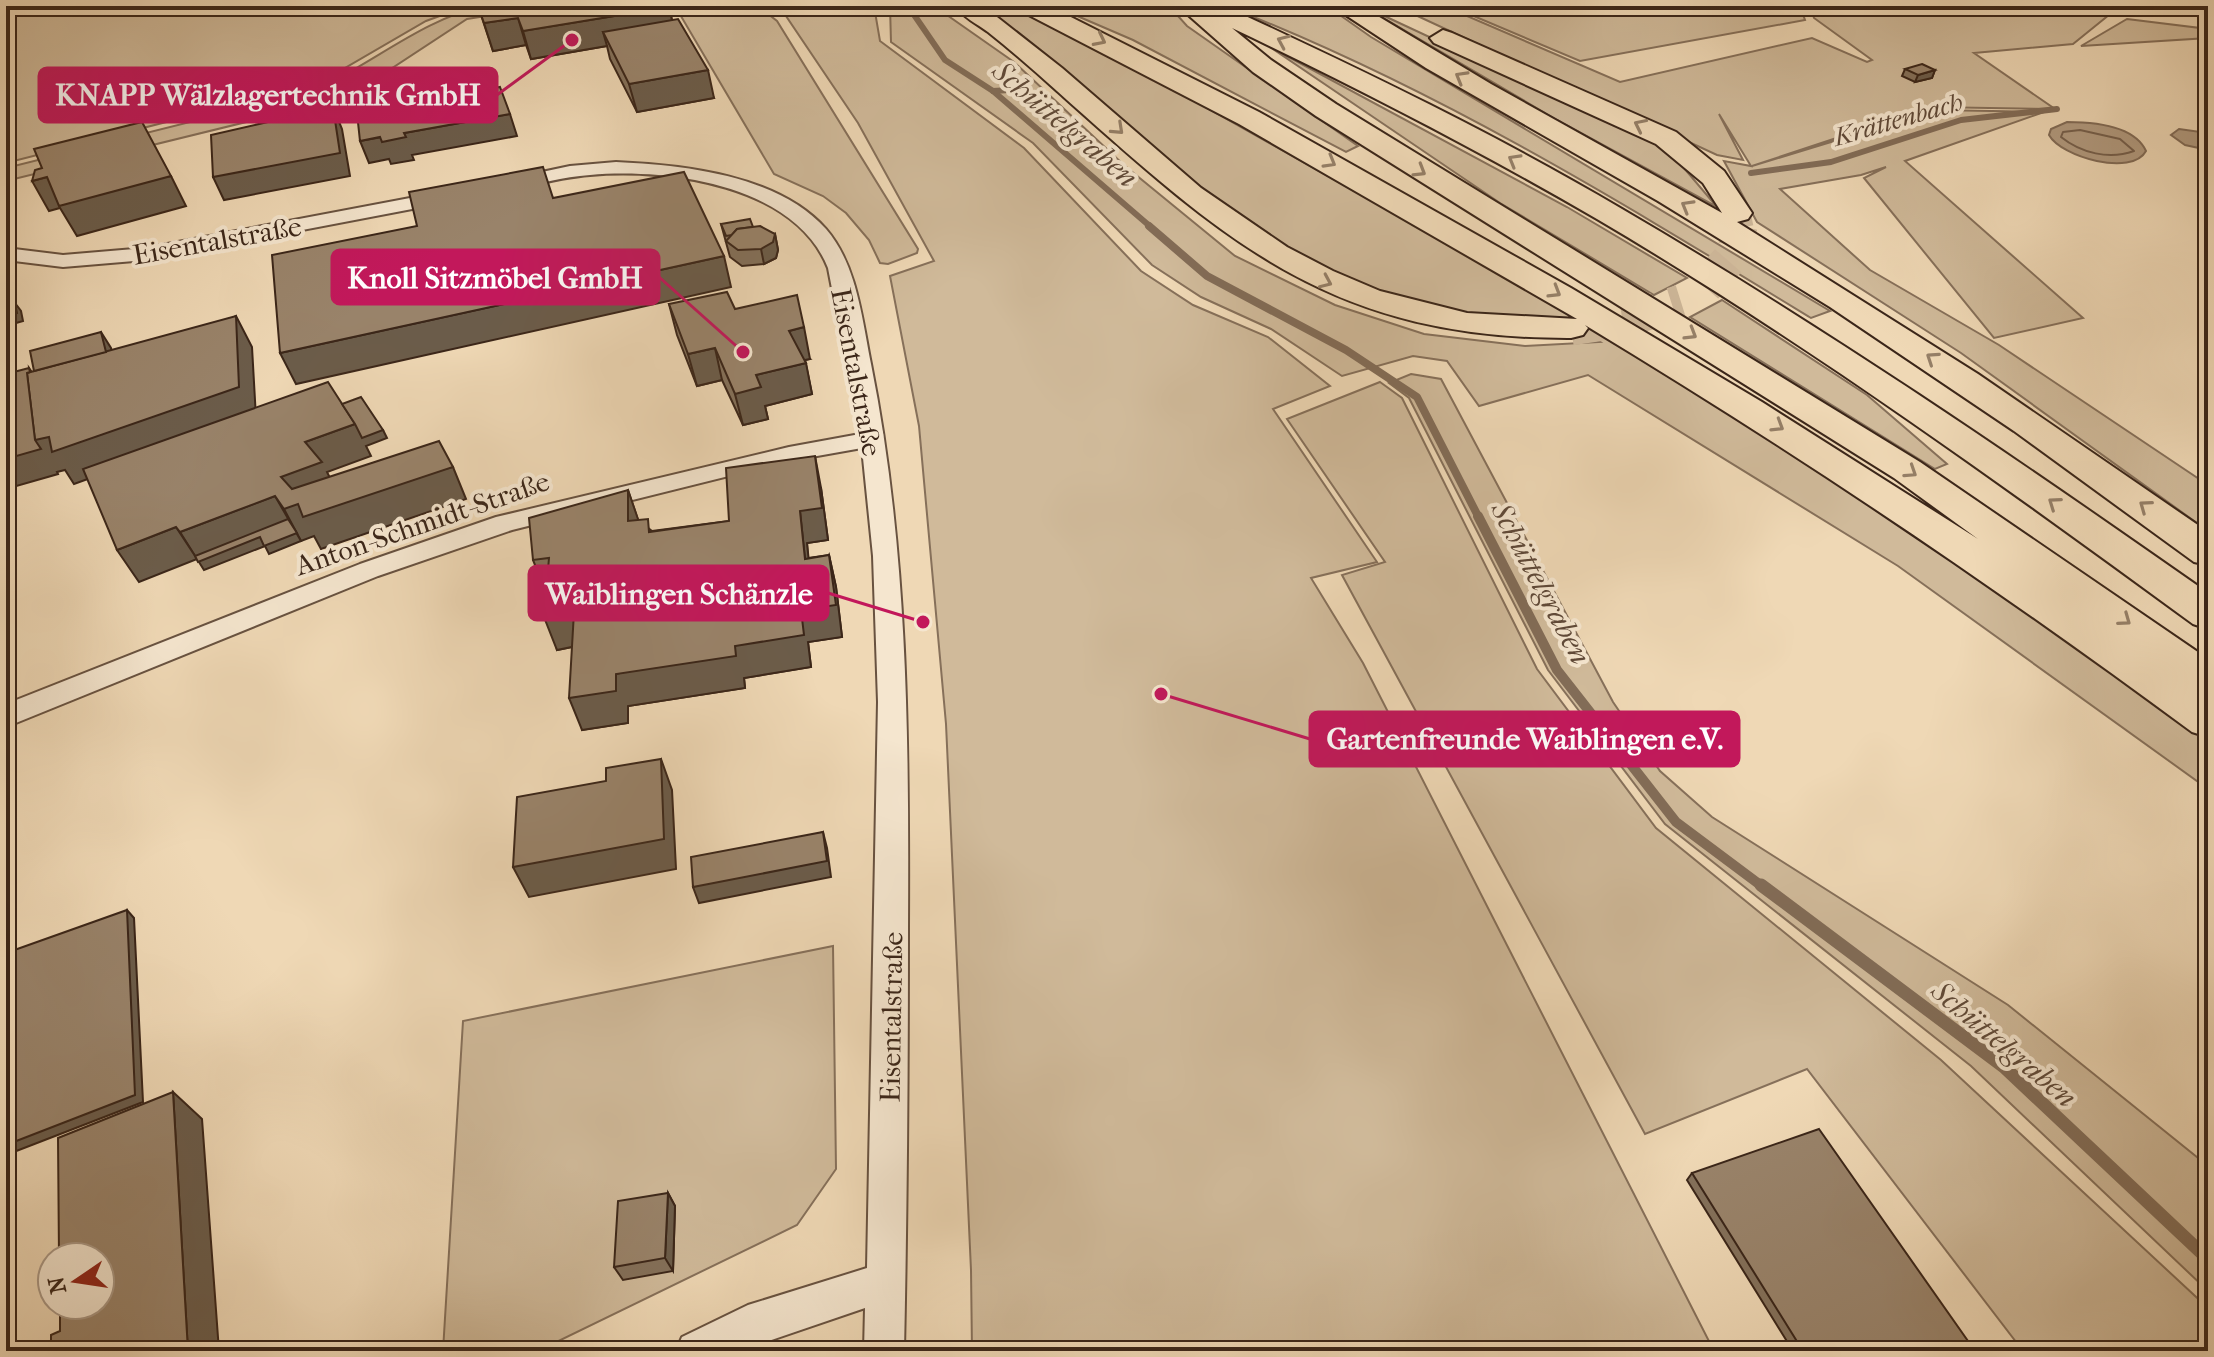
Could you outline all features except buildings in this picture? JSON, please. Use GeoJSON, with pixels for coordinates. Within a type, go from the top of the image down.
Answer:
{"type":"FeatureCollection","features":[{"type":"Feature","properties":{"kind":"highway"},"geometry":{"type":"LineString","coordinates":[[967,6],[1038,59],[1190,194],[1285,262],[1368,300],[1417,315],[1503,328],[1571,328]]}},
{"type":"Feature","properties":{"kind":"highway"},"geometry":{"type":"LineString","coordinates":[[1030,6],[1288,139],[1680,366],[1948,537],[2208,720]]}},
{"type":"Feature","properties":{"kind":"highway"},"geometry":{"type":"LineString","coordinates":[[1190,6],[1262,66],[1400,159],[1728,356],[1907,470],[2208,681]]}},
{"type":"Feature","properties":{"kind":"highway"},"geometry":{"type":"LineString","coordinates":[[1202,6],[1300,49],[1432,115],[1674,253],[1936,422],[2208,614]]}},
{"type":"Feature","properties":{"kind":"highway"},"geometry":{"type":"LineString","coordinates":[[1344,6],[1716,223],[1870,318],[2054,441],[2208,552]]}},
{"type":"Feature","properties":{"kind":"highway"},"geometry":{"type":"LineString","coordinates":[[1378,6],[1666,138],[1714,177],[1737,213]]}},
{"type":"Feature","properties":{"kind":"street","name":"Eisentalstraße"},"geometry":{"type":"LineString","coordinates":[[486,189],[593,169],[642,171],[709,180],[751,192],[786,208],[817,231],[831,253],[842,282],[873,439],[895,728],[884,1351]]}},
{"type":"Feature","properties":{"kind":"street","name":"Eisentalstraße"},"geometry":{"type":"LineString","coordinates":[[11,260],[63,261],[146,254],[462,194]]}},
{"type":"Feature","properties":{"kind":"street","name":"Anton-Schmidt-Straße"},"geometry":{"type":"LineString","coordinates":[[6,716],[369,570],[505,523],[789,454],[873,439]]}},
{"type":"Feature","properties":{"kind":"street"},"geometry":{"type":"LineString","coordinates":[[696,1351],[748,1325],[886,1282]]}},
{"type":"Feature","properties":{"kind":"shaded area"},"geometry":{"type":"Polygon","coordinates":[[[6,6],[467,6],[426,21],[319,83],[6,163],[6,6]]]}},
{"type":"Feature","properties":{"kind":"shaded area"},"geometry":{"type":"Polygon","coordinates":[[[484,6],[551,6],[467,19],[348,97],[6,181],[6,168],[306,93],[437,22],[484,6]]]}},
{"type":"Feature","properties":{"kind":"shaded area"},"geometry":{"type":"Polygon","coordinates":[[[675,6],[758,6],[777,21],[918,249],[917,253],[888,264],[880,263],[869,240],[846,213],[823,196],[774,174],[675,6]]]}},
{"type":"Feature","properties":{"kind":"shaded area"},"geometry":{"type":"Polygon","coordinates":[[[796,6],[874,6],[880,41],[1024,148],[1141,271],[1193,305],[1268,337],[1330,386],[1273,409],[1377,562],[1311,578],[1363,663],[1714,1351],[972,1351],[946,724],[919,426],[890,276],[934,261],[858,123],[782,10],[796,6]]]}},
{"type":"Feature","properties":{"kind":"shaded area"},"geometry":{"type":"Polygon","coordinates":[[[890,6],[934,6],[1014,62],[1125,166],[1235,256],[1335,305],[1424,334],[1525,346],[1600,342],[1564,321],[1486,321],[1362,290],[1258,235],[1139,139],[1050,58],[978,6],[1012,6],[1115,56],[1539,295],[1834,477],[2178,717],[2208,740],[2208,789],[1898,566],[1588,375],[1479,406],[1447,361],[1413,356],[1342,376],[1271,329],[1201,297],[1152,265],[1033,143],[891,42],[890,6]]]}},
{"type":"Feature","properties":{"kind":"shaded area"},"geometry":{"type":"Polygon","coordinates":[[[1054,6],[1169,6],[1187,26],[1358,146],[1346,152],[1133,40],[1054,6]]]}},
{"type":"Feature","properties":{"kind":"shaded area"},"geometry":{"type":"Polygon","coordinates":[[[1226,6],[1327,6],[1371,37],[1830,311],[1811,318],[1598,190],[1453,110],[1303,38],[1226,6]]]}},
{"type":"Feature","properties":{"kind":"shaded area"},"geometry":{"type":"Polygon","coordinates":[[[1363,6],[1667,148],[1717,207],[1557,120],[1363,6]]]}},
{"type":"Feature","properties":{"kind":"shaded area"},"geometry":{"type":"Polygon","coordinates":[[[1396,6],[1444,6],[1620,82],[1812,38],[1867,62],[1872,60],[1814,18],[1810,6],[2120,6],[2073,44],[1974,53],[2055,109],[1930,107],[1752,166],[1936,110],[2044,112],[1905,161],[2083,318],[1994,338],[1864,178],[1886,167],[1861,175],[1780,189],[1870,270],[1999,345],[2208,485],[2208,531],[1961,353],[1757,222],[1724,161],[1751,166],[1719,114],[1743,160],[1717,155],[1396,6]]]}},
{"type":"Feature","properties":{"kind":"shaded area"},"geometry":{"type":"Polygon","coordinates":[[[1450,6],[1800,6],[1805,20],[1580,61],[1450,6]]]}},
{"type":"Feature","properties":{"kind":"shaded area"},"geometry":{"type":"Polygon","coordinates":[[[2127,19],[2208,29],[2208,38],[2081,46],[2127,19]]]}},
{"type":"Feature","properties":{"kind":"shaded area"},"geometry":{"type":"Polygon","coordinates":[[[1270,47],[1567,207],[1687,278],[1654,295],[1500,203],[1270,47]]]}},
{"type":"Feature","properties":{"kind":"shaded area"},"geometry":{"type":"Polygon","coordinates":[[[1722,300],[1867,395],[1947,464],[1935,469],[1690,317],[1722,300]]]}},
{"type":"Feature","properties":{"kind":"shaded area"},"geometry":{"type":"Polygon","coordinates":[[[1411,374],[1441,379],[1613,702],[1660,771],[1712,817],[2008,1005],[2208,1166],[2208,1291],[1971,1066],[1665,824],[1548,670],[1409,398],[1389,383],[1411,374]]]}},
{"type":"Feature","properties":{"kind":"shaded area"},"geometry":{"type":"Polygon","coordinates":[[[1380,382],[1402,398],[1537,669],[1656,828],[1941,1060],[2208,1308],[2208,1351],[2023,1351],[1807,1069],[1645,1134],[1342,575],[1385,562],[1287,419],[1380,382]]]}},
{"type":"Feature","properties":{"kind":"shaded area"},"geometry":{"type":"Polygon","coordinates":[[[833,946],[836,1169],[797,1225],[538,1351],[443,1351],[463,1021],[833,946]]]}},
{"type":"Feature","properties":{"kind":"water"},"geometry":{"type":"Polygon","coordinates":[[[2067,122],[2100,124],[2122,130],[2140,142],[2146,151],[2138,159],[2127,163],[2081,157],[2056,143],[2049,135],[2051,129],[2067,122]]]}},
{"type":"Feature","properties":{"kind":"water"},"geometry":{"type":"Polygon","coordinates":[[[2179,129],[2208,133],[2208,150],[2185,145],[2171,135],[2179,129]]]}},
{"type":"Feature","properties":{"kind":"waterway","name":"Schüttelgraben"},"geometry":{"type":"LineString","coordinates":[[908,6],[945,60],[993,91]]}},
{"type":"Feature","properties":{"kind":"waterway","name":"Krättenbach"},"geometry":{"type":"LineString","coordinates":[[993,91],[1025,89]]}},
{"type":"Feature","properties":{"kind":"waterway","name":"Schüttelgraben"},"geometry":{"type":"LineString","coordinates":[[993,91],[1152,228]]}},
{"type":"Feature","properties":{"kind":"waterway","name":"Krättenbach"},"geometry":{"type":"LineString","coordinates":[[1751,173],[1831,162],[1961,120],[2057,109]]}},
{"type":"Feature","properties":{"kind":"waterway","name":"Schüttelgraben"},"geometry":{"type":"LineString","coordinates":[[1149,226],[1207,276],[1346,350],[1417,397],[1479,518]]}},
{"type":"Feature","properties":{"kind":"waterway","name":"Schüttelgraben"},"geometry":{"type":"LineString","coordinates":[[1478,516],[1557,670],[1676,822],[1763,887]]}},
{"type":"Feature","properties":{"kind":"waterway","name":"Schüttelgraben"},"geometry":{"type":"LineString","coordinates":[[1761,885],[2004,1067],[2208,1259]]}},
{"type":"Feature","properties":{"kind":"tunnel"},"geometry":{"type":"LineString","coordinates":[[1737,213],[1740,227]]}},
{"type":"Feature","properties":{"kind":"tunnel"},"geometry":{"type":"LineString","coordinates":[[1705,287],[1734,254],[1740,227]]}},
{"type":"Feature","properties":{"kind":"tunnel"},"geometry":{"type":"LineString","coordinates":[[1571,328],[1624,320],[1681,302]]}},
{"type":"Feature","properties":{"kind":"place","name":"KNAPP Wälzlagertechnik GmbH"},"geometry":{"type":"Point","coordinates":[572,40]}},
{"type":"Feature","properties":{"kind":"place","name":"Knoll Sitzmöbel GmbH"},"geometry":{"type":"Point","coordinates":[743,352]}},
{"type":"Feature","properties":{"kind":"place","name":"Waiblingen Schänzle"},"geometry":{"type":"Point","coordinates":[923,622]}},
{"type":"Feature","properties":{"kind":"place","name":"Gartenfreunde Waiblingen e.V."},"geometry":{"type":"Point","coordinates":[1161,694]}}]}
